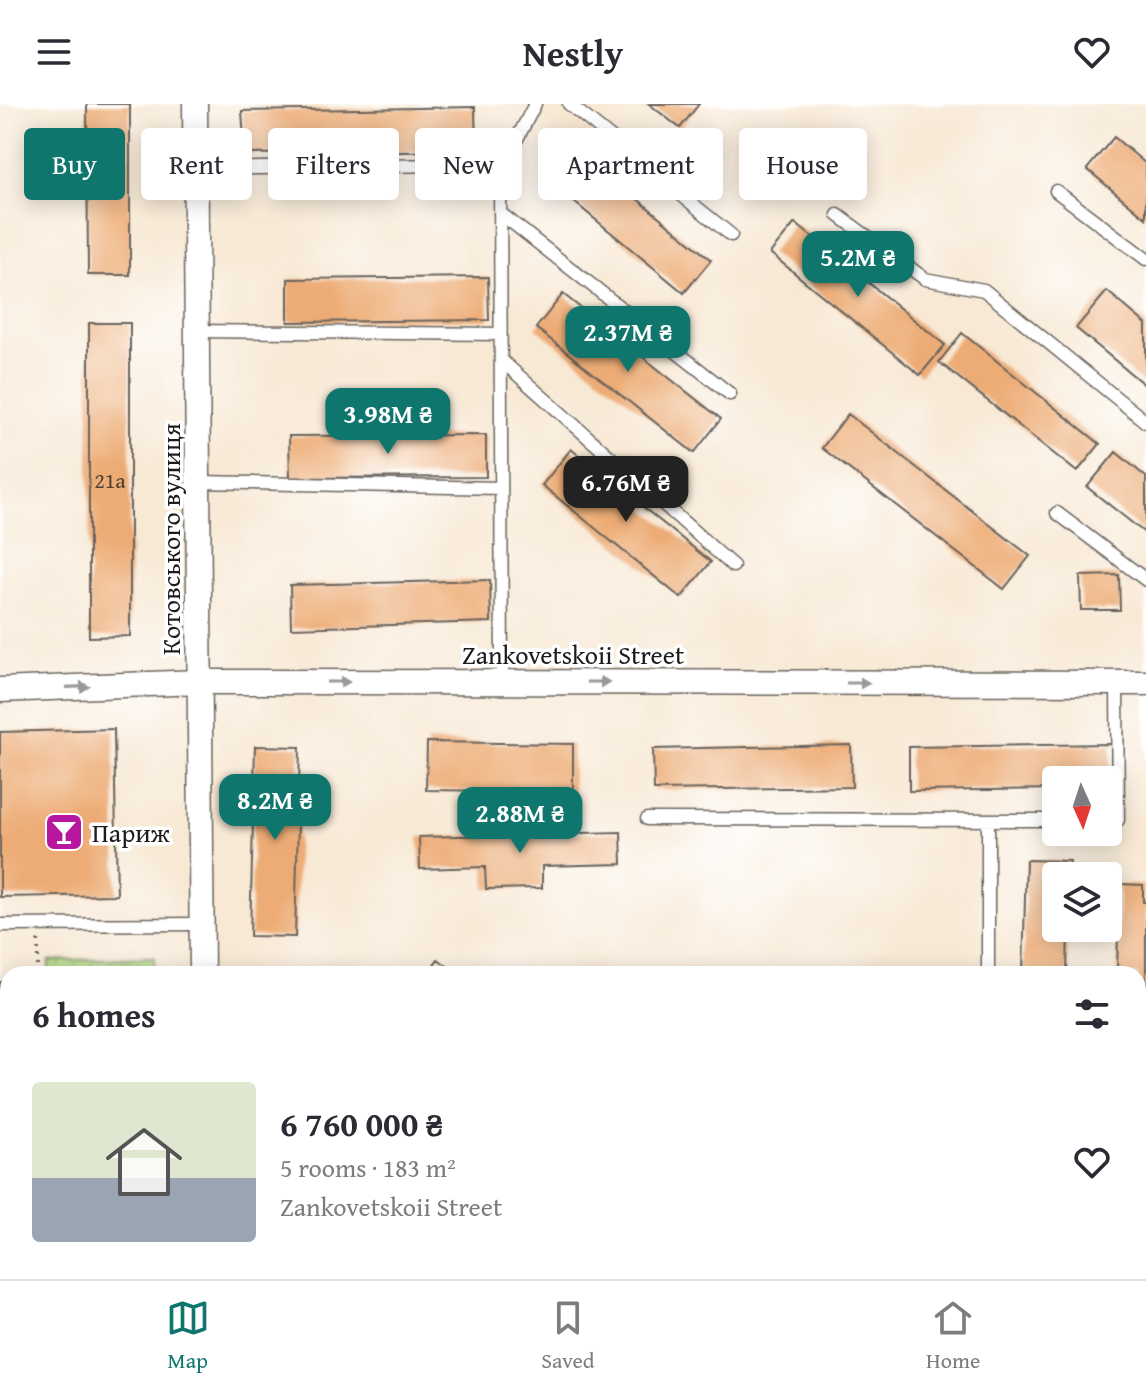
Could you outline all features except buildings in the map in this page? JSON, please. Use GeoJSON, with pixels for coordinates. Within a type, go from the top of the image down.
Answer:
{"type":"FeatureCollection","features":[{"type":"Feature","properties":{"kind":"street","name":"Котовського вулиця"},"geometry":{"type":"LineString","coordinates":[[195,104],[195,128]]}},
{"type":"Feature","properties":{"kind":"street","name":"Котовського вулиця"},"geometry":{"type":"LineString","coordinates":[[196,200],[202,966]]}},
{"type":"Feature","properties":{"kind":"street","name":"Zankovetskoii Street"},"geometry":{"type":"LineString","coordinates":[[0,690],[198,682],[1146,683]]}},
{"type":"Feature","properties":{"kind":"lane"},"geometry":{"type":"LineString","coordinates":[[522,129],[535,104]]}},
{"type":"Feature","properties":{"kind":"lane"},"geometry":{"type":"LineString","coordinates":[[569,104],[731,235]]}},
{"type":"Feature","properties":{"kind":"lane"},"geometry":{"type":"LineString","coordinates":[[252,168],[415,165]]}},
{"type":"Feature","properties":{"kind":"lane"},"geometry":{"type":"LineString","coordinates":[[1056,191],[1146,259]]}},
{"type":"Feature","properties":{"kind":"lane"},"geometry":{"type":"LineString","coordinates":[[500,200],[502,682]]}},
{"type":"Feature","properties":{"kind":"lane"},"geometry":{"type":"LineString","coordinates":[[500,213],[730,394]]}},
{"type":"Feature","properties":{"kind":"lane"},"geometry":{"type":"LineString","coordinates":[[838,215],[925,279],[984,290],[1146,422]]}},
{"type":"Feature","properties":{"kind":"lane"},"geometry":{"type":"LineString","coordinates":[[197,331],[500,334]]}},
{"type":"Feature","properties":{"kind":"lane"},"geometry":{"type":"LineString","coordinates":[[501,360],[733,566]]}},
{"type":"Feature","properties":{"kind":"lane"},"geometry":{"type":"LineString","coordinates":[[198,482],[501,488]]}},
{"type":"Feature","properties":{"kind":"lane"},"geometry":{"type":"LineString","coordinates":[[1057,513],[1146,580]]}},
{"type":"Feature","properties":{"kind":"lane"},"geometry":{"type":"LineString","coordinates":[[1117,683],[1118,766]]}},
{"type":"Feature","properties":{"kind":"lane"},"geometry":{"type":"LineString","coordinates":[[647,819],[1042,820]]}},
{"type":"Feature","properties":{"kind":"lane"},"geometry":{"type":"LineString","coordinates":[[988,820],[988,966]]}},
{"type":"Feature","properties":{"kind":"lane"},"geometry":{"type":"LineString","coordinates":[[0,925],[202,924]]}},
{"type":"Feature","properties":{"kind":"path"},"geometry":{"type":"LineString","coordinates":[[37,925],[38,966]]}},
{"type":"Feature","properties":{"kind":"green space"},"geometry":{"type":"Polygon","coordinates":[[[154,957],[154,966],[49,966],[49,961],[154,957]]]}},
{"type":"Feature","properties":{"kind":"place","name":"Париж"},"geometry":{"type":"Point","coordinates":[64,832]}}]}
